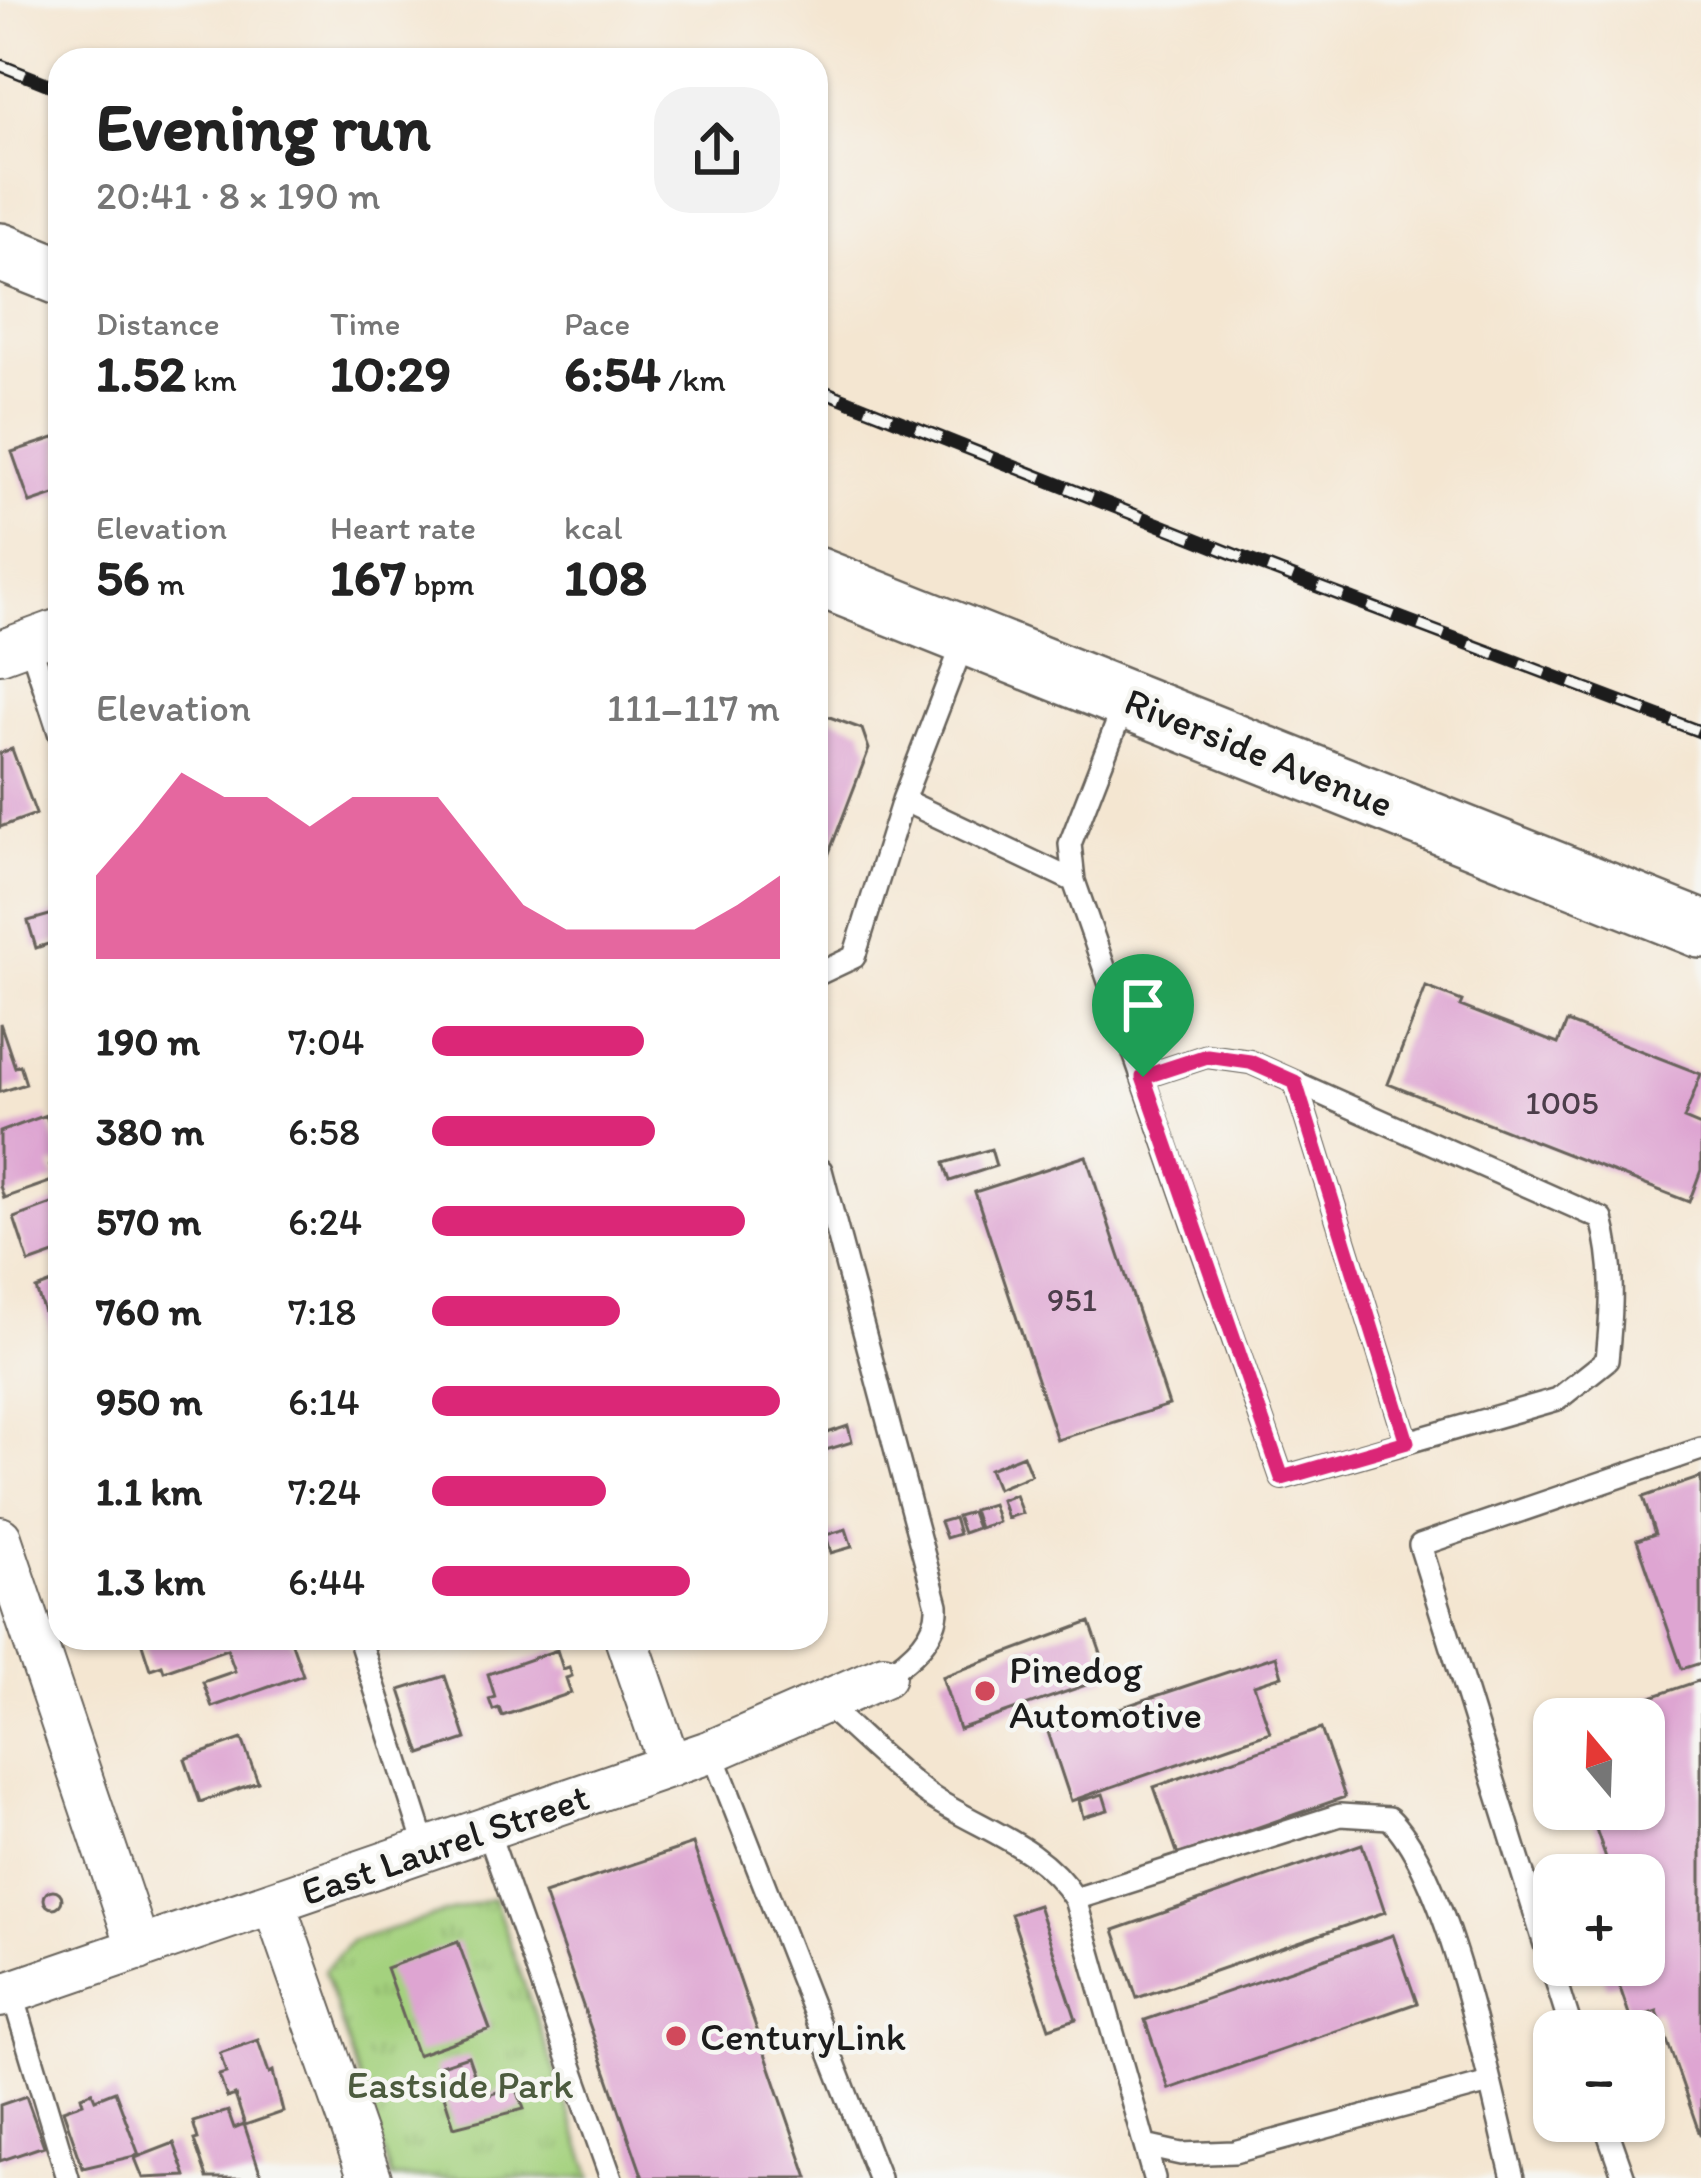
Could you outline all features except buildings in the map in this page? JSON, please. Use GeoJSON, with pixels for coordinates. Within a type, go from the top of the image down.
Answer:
{"type":"FeatureCollection","features":[{"type":"Feature","properties":{"kind":"main road"},"geometry":{"type":"LineString","coordinates":[[0,252],[48,271]]}},
{"type":"Feature","properties":{"kind":"main road","name":"Riverside Avenue"},"geometry":{"type":"LineString","coordinates":[[828,581],[1701,929]]}},
{"type":"Feature","properties":{"kind":"street"},"geometry":{"type":"LineString","coordinates":[[1,1543],[139,1949]]}},
{"type":"Feature","properties":{"kind":"street"},"geometry":{"type":"LineString","coordinates":[[630,1650],[670,1766]]}},
{"type":"Feature","properties":{"kind":"street","name":"East Laurel Street"},"geometry":{"type":"LineString","coordinates":[[6,1994],[712,1751],[884,1676]]}},
{"type":"Feature","properties":{"kind":"street"},"geometry":{"type":"LineString","coordinates":[[274,1904],[370,2178]]}},
{"type":"Feature","properties":{"kind":"lane"},"geometry":{"type":"LineString","coordinates":[[828,969],[854,957],[904,800],[966,636]]}},
{"type":"Feature","properties":{"kind":"lane"},"geometry":{"type":"LineString","coordinates":[[20,638],[48,706]]}},
{"type":"Feature","properties":{"kind":"lane"},"geometry":{"type":"LineString","coordinates":[[1126,699],[1070,844],[1074,880],[1282,1478],[1558,1400],[1607,1360],[1613,1301],[1610,1247],[1601,1219],[1250,1062],[1207,1056],[1143,1077]]}},
{"type":"Feature","properties":{"kind":"lane"},"geometry":{"type":"LineString","coordinates":[[904,800],[1074,880]]}},
{"type":"Feature","properties":{"kind":"lane"},"geometry":{"type":"LineString","coordinates":[[1295,1082],[1407,1442]]}},
{"type":"Feature","properties":{"kind":"lane"},"geometry":{"type":"LineString","coordinates":[[828,1200],[937,1605],[936,1624],[927,1637],[884,1676]]}},
{"type":"Feature","properties":{"kind":"lane"},"geometry":{"type":"LineString","coordinates":[[1565,2010],[1420,1545],[1701,1449]]}},
{"type":"Feature","properties":{"kind":"lane"},"geometry":{"type":"LineString","coordinates":[[363,1650],[427,1851]]}},
{"type":"Feature","properties":{"kind":"lane"},"geometry":{"type":"LineString","coordinates":[[823,1703],[930,1796],[1019,1844],[1051,1867],[1075,1899],[1154,2178]]}},
{"type":"Feature","properties":{"kind":"lane"},"geometry":{"type":"LineString","coordinates":[[712,1751],[879,2178]]}},
{"type":"Feature","properties":{"kind":"lane"},"geometry":{"type":"LineString","coordinates":[[1075,1899],[1340,1815],[1389,1818],[1416,1851],[1438,1904],[1513,2178]]}},
{"type":"Feature","properties":{"kind":"lane"},"geometry":{"type":"LineString","coordinates":[[487,1829],[611,2178]]}},
{"type":"Feature","properties":{"kind":"lane"},"geometry":{"type":"LineString","coordinates":[[6,1994],[68,2178]]}},
{"type":"Feature","properties":{"kind":"lane"},"geometry":{"type":"LineString","coordinates":[[1145,2146],[1181,2155],[1234,2152],[1489,2083]]}},
{"type":"Feature","properties":{"kind":"lane"},"geometry":{"type":"LineString","coordinates":[[1611,2142],[1624,2178]]}},
{"type":"Feature","properties":{"kind":"green space","name":"Eastside Park"},"geometry":{"type":"Polygon","coordinates":[[[494,1898],[592,2178],[392,2178],[324,1971],[351,1941],[494,1898]]]}},
{"type":"Feature","properties":{"kind":"railway"},"geometry":{"type":"LineString","coordinates":[[0,65],[48,84]]}},
{"type":"Feature","properties":{"kind":"railway"},"geometry":{"type":"LineString","coordinates":[[828,393],[1261,565],[1701,732]]}},
{"type":"Feature","properties":{"kind":"place","name":"Pinedog Automotive"},"geometry":{"type":"Point","coordinates":[985,1691]}},
{"type":"Feature","properties":{"kind":"place","name":"CenturyLink"},"geometry":{"type":"Point","coordinates":[676,2036]}},
{"type":"Feature","properties":{"kind":"route"},"geometry":{"type":"LineString","coordinates":[[1207,1056],[1250,1062],[1295,1082],[1407,1442],[1282,1478],[1143,1077],[1207,1056]]}}]}
